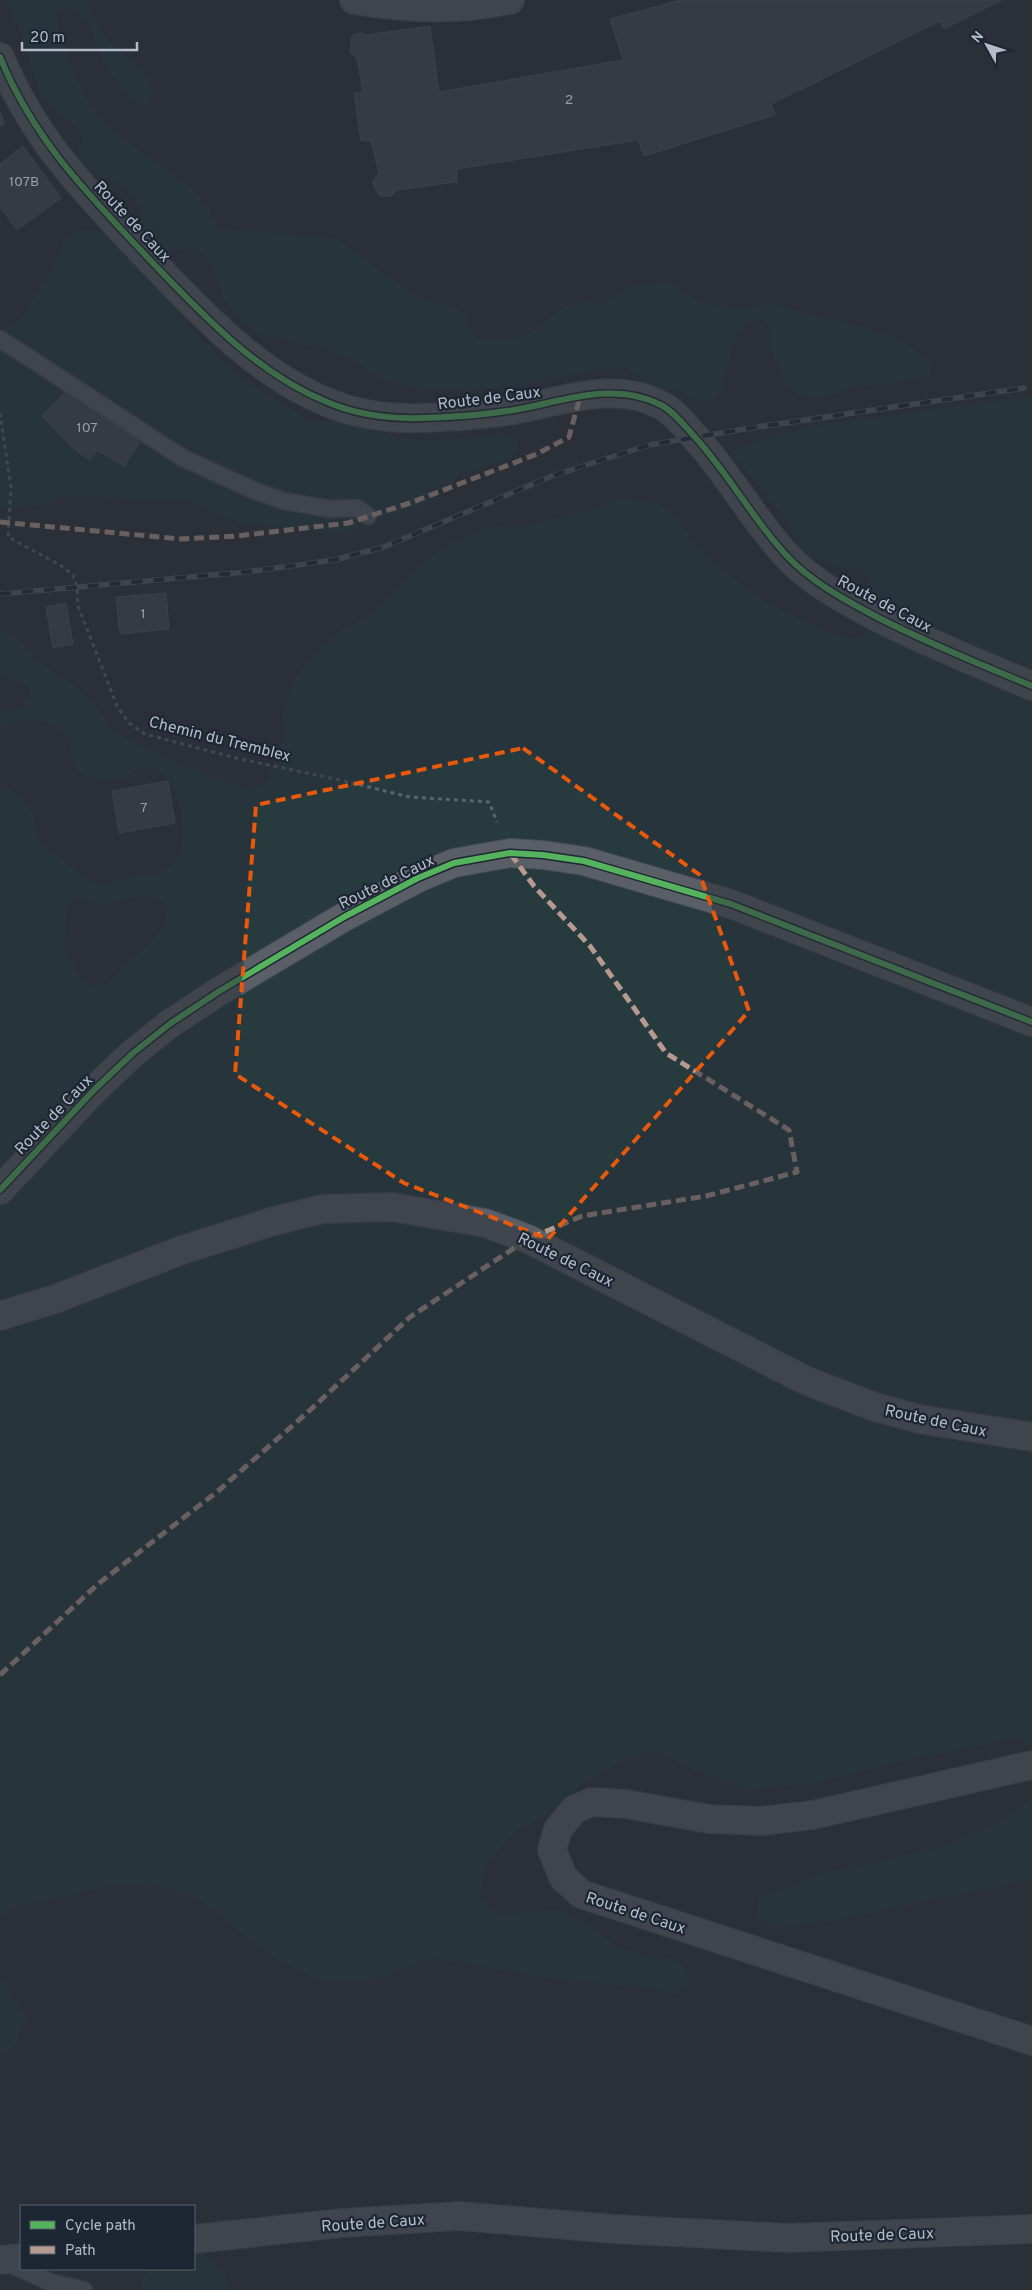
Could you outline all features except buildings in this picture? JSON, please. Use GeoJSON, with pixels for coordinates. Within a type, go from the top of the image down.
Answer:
{"type":"FeatureCollection","features":[{"type":"Feature","properties":{"kind":"street"},"geometry":{"type":"LineString","coordinates":[[354,0],[396,6],[465,8],[510,0]]}},
{"type":"Feature","properties":{"kind":"street","name":"Route de Caux"},"geometry":{"type":"LineString","coordinates":[[0,57],[22,105],[54,154],[74,178],[180,292],[248,355],[280,377],[327,402],[354,412],[385,417],[463,416],[510,410],[599,394],[634,396],[650,400],[668,409],[684,424],[708,451],[785,554],[810,576],[844,600],[892,624],[970,661],[1032,686]]}},
{"type":"Feature","properties":{"kind":"street","name":"Route de Caux"},"geometry":{"type":"LineString","coordinates":[[1,1188],[94,1090],[133,1053],[186,1013],[344,917],[418,878],[454,863],[510,853],[543,855],[584,861],[731,904],[1032,1022]]}},
{"type":"Feature","properties":{"kind":"street","name":"Route de Caux"},"geometry":{"type":"LineString","coordinates":[[0,1316],[55,1298],[182,1250],[274,1221],[322,1209],[392,1207],[485,1223],[528,1239],[807,1380],[875,1407],[919,1419],[1032,1437]]}},
{"type":"Feature","properties":{"kind":"street","name":"Route de Caux"},"geometry":{"type":"LineString","coordinates":[[1032,1765],[813,1815],[761,1822],[709,1819],[626,1804],[592,1802],[575,1809],[558,1828],[552,1850],[562,1877],[581,1894],[1032,2041]]}},
{"type":"Feature","properties":{"kind":"street","name":"Route de Caux"},"geometry":{"type":"LineString","coordinates":[[195,2239],[342,2223],[459,2216],[614,2229],[789,2238],[1032,2229]]}},
{"type":"Feature","properties":{"kind":"lane"},"geometry":{"type":"LineString","coordinates":[[0,339],[183,458],[253,490],[284,501],[330,509],[357,508],[368,516]]}},
{"type":"Feature","properties":{"kind":"lane"},"geometry":{"type":"LineString","coordinates":[[23,2270],[50,2282],[84,2290]]}},
{"type":"Feature","properties":{"kind":"highlighted area"},"geometry":{"type":"Polygon","coordinates":[[[523,748],[700,875],[749,1011],[548,1239],[404,1183],[235,1074],[256,805],[523,748]]]}},
{"type":"Feature","properties":{"kind":"green space"},"geometry":{"type":"Polygon","coordinates":[[[6,0],[87,0],[107,38],[146,76],[151,84],[152,94],[148,104],[135,103],[104,63],[86,20],[73,9],[64,7],[57,17],[59,35],[71,67],[86,98],[110,129],[192,188],[209,209],[213,220],[219,228],[231,232],[243,229],[302,236],[323,236],[340,241],[402,286],[424,298],[457,308],[465,316],[470,330],[479,339],[524,337],[568,304],[586,300],[599,304],[612,299],[627,285],[671,282],[698,300],[715,306],[747,308],[773,304],[851,324],[888,336],[919,353],[932,363],[930,374],[897,383],[856,387],[822,398],[803,397],[790,390],[781,374],[769,345],[770,326],[760,318],[749,324],[735,342],[721,390],[715,400],[697,401],[679,391],[661,389],[624,367],[556,377],[521,386],[469,390],[415,389],[382,380],[350,358],[326,349],[260,335],[239,320],[222,296],[214,271],[203,253],[188,248],[167,252],[149,244],[139,233],[140,205],[124,187],[84,168],[77,159],[83,141],[79,128],[59,114],[39,92],[24,40],[6,0]]]}},
{"type":"Feature","properties":{"kind":"green space"},"geometry":{"type":"Polygon","coordinates":[[[77,231],[100,231],[111,235],[122,251],[143,269],[196,334],[235,373],[248,384],[284,403],[304,418],[320,424],[334,418],[366,426],[382,434],[399,439],[448,441],[473,436],[500,435],[514,437],[518,443],[517,453],[510,458],[462,475],[423,508],[345,534],[241,524],[190,500],[129,500],[100,496],[69,496],[31,507],[0,508],[0,331],[22,317],[52,268],[64,241],[77,231]]]}},
{"type":"Feature","properties":{"kind":"green space"},"geometry":{"type":"Polygon","coordinates":[[[1032,396],[1032,1751],[1018,1738],[897,1762],[813,1783],[750,1790],[692,1770],[657,1751],[623,1761],[581,1785],[546,1816],[514,1832],[488,1863],[480,1894],[496,1914],[557,1910],[580,1919],[618,1947],[646,1956],[671,1959],[686,1967],[689,1984],[678,1994],[648,1988],[560,1980],[432,1958],[370,1982],[322,1982],[278,1960],[198,1898],[150,1885],[105,1886],[53,1900],[14,1907],[0,1920],[0,786],[17,793],[23,799],[36,824],[40,841],[79,874],[101,885],[128,876],[158,873],[169,868],[176,860],[181,849],[182,821],[176,793],[163,774],[141,768],[120,779],[108,781],[94,779],[77,771],[72,759],[72,739],[63,731],[38,720],[21,721],[0,726],[0,709],[18,710],[28,699],[29,689],[22,683],[0,673],[0,629],[16,637],[38,662],[69,681],[96,706],[114,731],[143,748],[200,772],[252,790],[267,782],[285,737],[282,715],[294,680],[314,653],[339,631],[368,617],[422,564],[449,544],[488,527],[530,525],[580,513],[623,497],[653,502],[672,511],[693,542],[725,572],[768,603],[825,631],[854,639],[871,630],[873,599],[870,586],[862,571],[826,564],[808,554],[782,515],[732,451],[733,448],[801,429],[846,421],[1032,396]],[[140,895],[101,904],[79,898],[67,907],[64,947],[79,976],[94,988],[110,982],[129,960],[147,947],[164,924],[168,906],[155,897],[140,895]]]}},
{"type":"Feature","properties":{"kind":"green space"},"geometry":{"type":"Polygon","coordinates":[[[1032,1798],[1032,1880],[830,1921],[778,1928],[756,1918],[758,1900],[815,1875],[942,1847],[999,1822],[1032,1798]]]}},
{"type":"Feature","properties":{"kind":"green space"},"geometry":{"type":"Polygon","coordinates":[[[0,1975],[26,2020],[13,2048],[0,2056],[0,1975]]]}},
{"type":"Feature","properties":{"kind":"green space"},"geometry":{"type":"Polygon","coordinates":[[[195,2251],[218,2265],[226,2276],[230,2290],[144,2290],[141,2284],[148,2270],[195,2270],[195,2251]]]}},
{"type":"Feature","properties":{"kind":"railway"},"geometry":{"type":"LineString","coordinates":[[0,594],[246,572],[334,560],[384,547],[552,476],[649,445],[1024,388]]}},
{"type":"Feature","properties":{"kind":"marked path"},"geometry":{"type":"LineString","coordinates":[[0,522],[181,539],[237,536],[348,523],[410,503],[537,454],[569,437],[580,397]]}},
{"type":"Feature","properties":{"kind":"marked path"},"geometry":{"type":"LineString","coordinates":[[0,1675],[98,1584],[218,1491],[308,1412],[410,1317],[528,1239],[582,1216],[706,1196],[797,1172],[789,1130],[666,1053],[590,946],[534,886],[510,853]]}},
{"type":"Feature","properties":{"kind":"cycle path"},"geometry":{"type":"LineString","coordinates":[[0,57],[29,115],[46,141],[106,213],[210,321],[254,359],[301,390],[350,410],[398,418],[446,417],[491,413],[569,398],[607,393],[625,394],[661,405],[679,419],[706,450],[774,541],[806,574],[829,590],[896,627],[1032,686]]}},
{"type":"Feature","properties":{"kind":"cycle path"},"geometry":{"type":"LineString","coordinates":[[0,1190],[94,1090],[133,1053],[171,1023],[218,992],[344,917],[418,878],[454,863],[510,853],[543,855],[584,861],[731,904],[1032,1022]]}}]}
